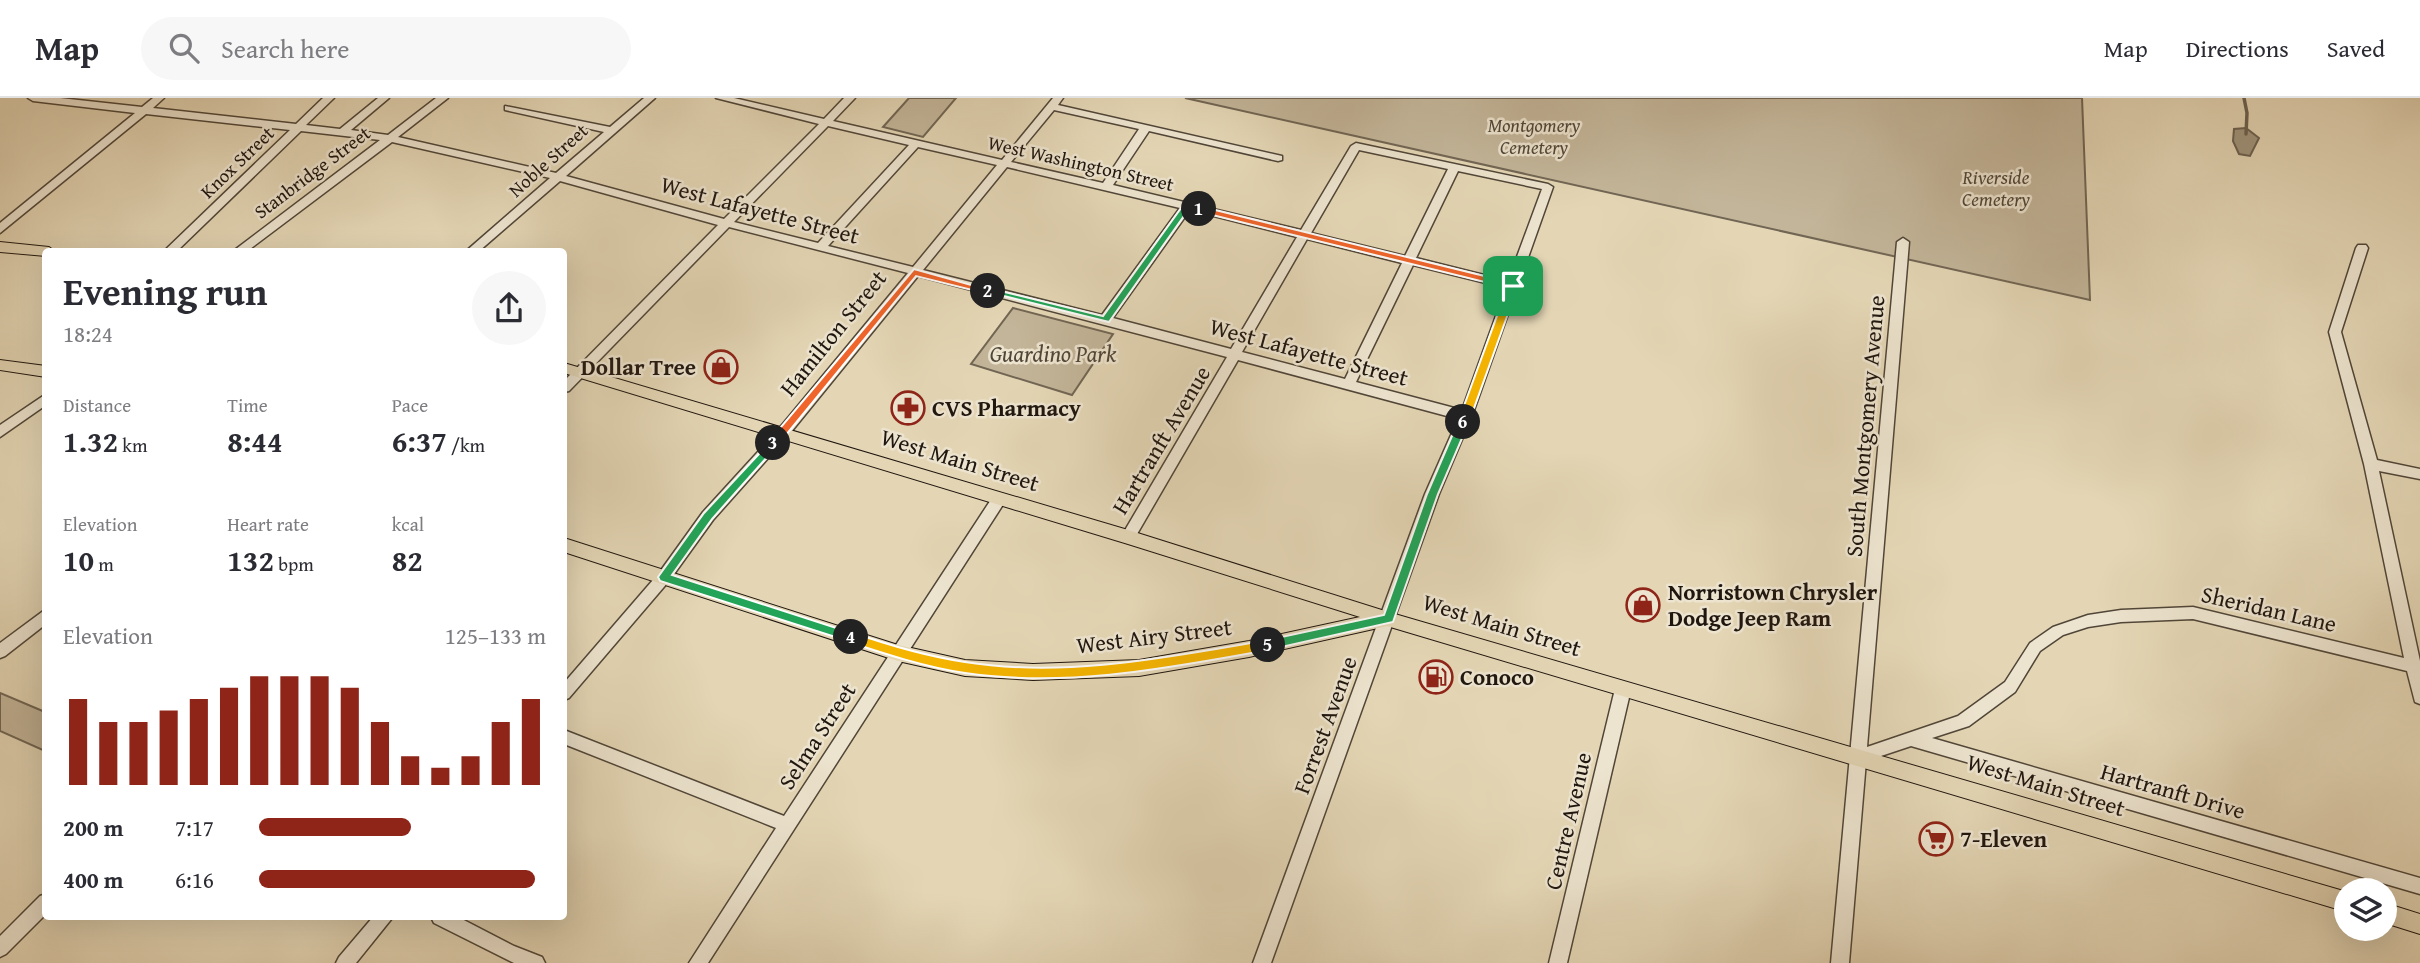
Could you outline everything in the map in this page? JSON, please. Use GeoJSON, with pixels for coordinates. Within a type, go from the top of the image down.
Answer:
{"type":"FeatureCollection","features":[{"type":"Feature","properties":{"kind":"main road"},"geometry":{"type":"LineString","coordinates":[[0,247],[42,251]]}},
{"type":"Feature","properties":{"kind":"main road"},"geometry":{"type":"LineString","coordinates":[[0,365],[42,371]]}},
{"type":"Feature","properties":{"kind":"main road","name":"West Main Street"},"geometry":{"type":"LineString","coordinates":[[571,371],[1128,537],[1388,619],[2334,898]]}},
{"type":"Feature","properties":{"kind":"main road","name":"West Airy Street"},"geometry":{"type":"LineString","coordinates":[[567,546],[898,653],[965,668],[1033,673],[1139,668],[1388,619]]}},
{"type":"Feature","properties":{"kind":"main road"},"geometry":{"type":"LineString","coordinates":[[2397,917],[2420,924]]}},
{"type":"Feature","properties":{"kind":"street","name":"West Lafayette Street"},"geometry":{"type":"LineString","coordinates":[[33,98],[390,138],[559,177],[725,223],[1466,416]]}},
{"type":"Feature","properties":{"kind":"street"},"geometry":{"type":"LineString","coordinates":[[0,229],[159,98]]}},
{"type":"Feature","properties":{"kind":"street","name":"Knox Street"},"geometry":{"type":"LineString","coordinates":[[173,248],[329,98]]}},
{"type":"Feature","properties":{"kind":"street"},"geometry":{"type":"LineString","coordinates":[[343,132],[384,98]]}},
{"type":"Feature","properties":{"kind":"street","name":"Stanbridge Street"},"geometry":{"type":"LineString","coordinates":[[243,248],[443,98]]}},
{"type":"Feature","properties":{"kind":"street","name":"Noble Street"},"geometry":{"type":"LineString","coordinates":[[476,248],[650,98]]}},
{"type":"Feature","properties":{"kind":"street","name":"West Washington Street"},"geometry":{"type":"LineString","coordinates":[[721,98],[1187,206],[1513,286]]}},
{"type":"Feature","properties":{"kind":"street"},"geometry":{"type":"LineString","coordinates":[[571,371],[850,98]]}},
{"type":"Feature","properties":{"kind":"street"},"geometry":{"type":"LineString","coordinates":[[1054,102],[1145,128],[1278,158]]}},
{"type":"Feature","properties":{"kind":"street","name":"Hamilton Street"},"geometry":{"type":"LineString","coordinates":[[567,690],[664,577],[708,516],[782,434],[1054,102]]}},
{"type":"Feature","properties":{"kind":"street"},"geometry":{"type":"LineString","coordinates":[[509,108],[610,130]]}},
{"type":"Feature","properties":{"kind":"street"},"geometry":{"type":"LineString","coordinates":[[1106,187],[1145,128]]}},
{"type":"Feature","properties":{"kind":"street"},"geometry":{"type":"LineString","coordinates":[[820,248],[916,143]]}},
{"type":"Feature","properties":{"kind":"street","name":"Hartranft Avenue"},"geometry":{"type":"LineString","coordinates":[[1128,537],[1356,146],[1454,168]]}},
{"type":"Feature","properties":{"kind":"street"},"geometry":{"type":"LineString","coordinates":[[1349,384],[1454,168]]}},
{"type":"Feature","properties":{"kind":"street","name":"Forrest Avenue"},"geometry":{"type":"LineString","coordinates":[[1262,963],[1433,494],[1466,416],[1548,187],[1454,168]]}},
{"type":"Feature","properties":{"kind":"street"},"geometry":{"type":"LineString","coordinates":[[1105,320],[1187,206]]}},
{"type":"Feature","properties":{"kind":"street","name":"South Montgomery Avenue"},"geometry":{"type":"LineString","coordinates":[[1840,963],[1903,242]]}},
{"type":"Feature","properties":{"kind":"street"},"geometry":{"type":"LineString","coordinates":[[2362,248],[2335,332],[2371,464],[2417,668],[2420,697]]}},
{"type":"Feature","properties":{"kind":"street"},"geometry":{"type":"LineString","coordinates":[[0,432],[42,401]]}},
{"type":"Feature","properties":{"kind":"street"},"geometry":{"type":"LineString","coordinates":[[2371,464],[2420,474]]}},
{"type":"Feature","properties":{"kind":"street","name":"Selma Street"},"geometry":{"type":"LineString","coordinates":[[698,963],[999,499]]}},
{"type":"Feature","properties":{"kind":"street","name":"Sheridan Lane"},"geometry":{"type":"LineString","coordinates":[[1858,757],[1963,721],[2010,687],[2035,647],[2058,631],[2088,621],[2121,616],[2193,612],[2417,668]]}},
{"type":"Feature","properties":{"kind":"street"},"geometry":{"type":"LineString","coordinates":[[0,652],[42,618]]}},
{"type":"Feature","properties":{"kind":"street","name":"Centre Avenue"},"geometry":{"type":"LineString","coordinates":[[1558,963],[1623,689]]}},
{"type":"Feature","properties":{"kind":"street"},"geometry":{"type":"LineString","coordinates":[[567,738],[787,825]]}},
{"type":"Feature","properties":{"kind":"street","name":"Hartranft Drive"},"geometry":{"type":"LineString","coordinates":[[1914,740],[2420,886]]}},
{"type":"Feature","properties":{"kind":"street"},"geometry":{"type":"LineString","coordinates":[[0,948],[42,906]]}},
{"type":"Feature","properties":{"kind":"street"},"geometry":{"type":"LineString","coordinates":[[345,963],[381,920]]}},
{"type":"Feature","properties":{"kind":"street"},"geometry":{"type":"LineString","coordinates":[[446,920],[508,952],[537,963]]}},
{"type":"Feature","properties":{"kind":"green space"},"geometry":{"type":"Polygon","coordinates":[[[909,98],[956,98],[923,137],[883,127],[909,98]]]}},
{"type":"Feature","properties":{"kind":"green space","name":"Riverside Cemetery"},"geometry":{"type":"Polygon","coordinates":[[[1185,98],[2082,98],[2090,300],[1185,98]]]}},
{"type":"Feature","properties":{"kind":"green space","name":"Guardino Park"},"geometry":{"type":"Polygon","coordinates":[[[1013,308],[1113,334],[1072,395],[971,364],[1013,308]]]}},
{"type":"Feature","properties":{"kind":"green space"},"geometry":{"type":"Polygon","coordinates":[[[0,693],[42,711],[42,750],[0,731],[0,693]]]}},
{"type":"Feature","properties":{"kind":"shaded area"},"geometry":{"type":"Polygon","coordinates":[[[2246,128],[2259,138],[2250,156],[2239,154],[2233,141],[2234,129],[2246,128]]]}},
{"type":"Feature","properties":{"kind":"waterway"},"geometry":{"type":"LineString","coordinates":[[2244,98],[2247,113],[2246,134]]}},
{"type":"Feature","properties":{"kind":"place","name":"Dollar Tree"},"geometry":{"type":"Point","coordinates":[721,367]}},
{"type":"Feature","properties":{"kind":"place","name":"CVS Pharmacy"},"geometry":{"type":"Point","coordinates":[908,408]}},
{"type":"Feature","properties":{"kind":"place","name":"Norristown Chrysler Dodge Jeep Ram"},"geometry":{"type":"Point","coordinates":[1643,605]}},
{"type":"Feature","properties":{"kind":"place","name":"Conoco"},"geometry":{"type":"Point","coordinates":[1436,677]}},
{"type":"Feature","properties":{"kind":"place","name":"7-Eleven"},"geometry":{"type":"Point","coordinates":[1936,839]}},
{"type":"Feature","properties":{"kind":"route"},"geometry":{"type":"LineString","coordinates":[[1187,206],[1513,286],[1388,619],[1249,649],[1139,668],[1033,673],[965,668],[898,653],[664,577],[708,516],[782,434],[914,272],[1105,320],[1187,206]]}},
{"type":"Feature","properties":{"kind":"park label","name":"Montgomery Cemetery"},"geometry":{"type":"Point","coordinates":[1534,136]}}]}
